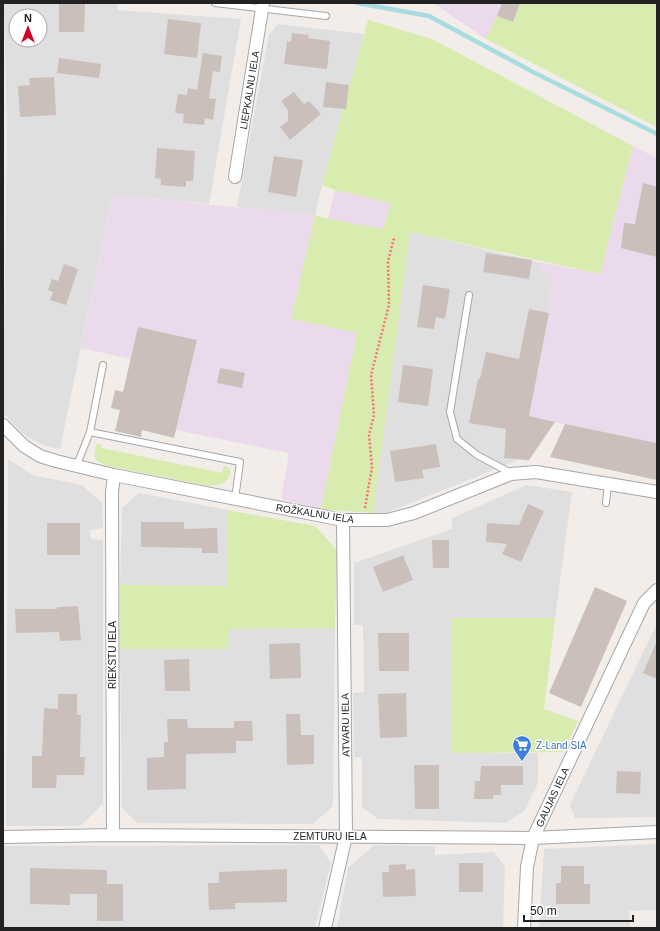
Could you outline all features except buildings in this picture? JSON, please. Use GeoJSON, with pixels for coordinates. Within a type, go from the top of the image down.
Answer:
{"type":"FeatureCollection","features":[{"type":"Feature","properties":{"kind":"street","name":"LIEPKALNU IELA"},"geometry":{"type":"LineString","coordinates":[[235,177],[262,6]]}},
{"type":"Feature","properties":{"kind":"street","name":"ROŽKALNU IELA"},"geometry":{"type":"LineString","coordinates":[[5,433],[40,456],[76,467],[343,520],[387,520],[414,513],[511,474],[536,472],[657,492]]}},
{"type":"Feature","properties":{"kind":"street","name":"RIEKSTU IELA"},"geometry":{"type":"LineString","coordinates":[[113,836],[112,492],[114,475]]}},
{"type":"Feature","properties":{"kind":"street","name":"ATVARU IELA"},"geometry":{"type":"LineString","coordinates":[[325,928],[346,836],[343,520]]}},
{"type":"Feature","properties":{"kind":"street","name":"GAUJAS IELA"},"geometry":{"type":"LineString","coordinates":[[524,928],[527,866],[533,838],[644,603],[657,590]]}},
{"type":"Feature","properties":{"kind":"street","name":"ZEMTURU IELA"},"geometry":{"type":"LineString","coordinates":[[3,837],[346,836],[533,838],[657,832]]}},
{"type":"Feature","properties":{"kind":"lane"},"geometry":{"type":"LineString","coordinates":[[215,3],[262,6],[326,16]]}},
{"type":"Feature","properties":{"kind":"lane"},"geometry":{"type":"LineString","coordinates":[[469,295],[450,412],[457,439],[477,455],[511,474]]}},
{"type":"Feature","properties":{"kind":"lane"},"geometry":{"type":"LineString","coordinates":[[76,467],[90,432],[103,365]]}},
{"type":"Feature","properties":{"kind":"lane"},"geometry":{"type":"LineString","coordinates":[[90,432],[240,462],[235,499]]}},
{"type":"Feature","properties":{"kind":"lane"},"geometry":{"type":"LineString","coordinates":[[606,503],[608,484]]}},
{"type":"Feature","properties":{"kind":"path"},"geometry":{"type":"LineString","coordinates":[[363,521],[372,467],[369,435],[374,415],[371,375],[389,305],[388,261],[394,238]]}},
{"type":"Feature","properties":{"kind":"shaded area"},"geometry":{"type":"Polygon","coordinates":[[[4,3],[118,3],[117,10],[241,19],[209,204],[112,195],[60,449],[45,446],[26,436],[3,413],[7,137],[4,3]]]}},
{"type":"Feature","properties":{"kind":"shaded area"},"geometry":{"type":"Polygon","coordinates":[[[433,3],[520,3],[513,22],[497,16],[486,39],[433,3]]]}},
{"type":"Feature","properties":{"kind":"shaded area"},"geometry":{"type":"Polygon","coordinates":[[[278,24],[364,34],[315,215],[237,207],[269,34],[278,24]]]}},
{"type":"Feature","properties":{"kind":"shaded area"},"geometry":{"type":"Polygon","coordinates":[[[633,146],[657,158],[657,443],[540,419],[529,461],[519,460],[521,443],[526,433],[549,313],[552,283],[538,262],[600,274],[633,146]]]}},
{"type":"Feature","properties":{"kind":"shaded area"},"geometry":{"type":"Polygon","coordinates":[[[335,190],[391,203],[383,229],[328,219],[335,190]]]}},
{"type":"Feature","properties":{"kind":"shaded area"},"geometry":{"type":"Polygon","coordinates":[[[112,195],[315,215],[291,319],[357,333],[321,509],[281,499],[289,453],[176,430],[197,340],[138,327],[131,359],[81,348],[112,195]]]}},
{"type":"Feature","properties":{"kind":"shaded area"},"geometry":{"type":"Polygon","coordinates":[[[410,232],[538,262],[552,283],[549,313],[526,433],[521,443],[519,460],[383,514],[373,513],[410,232]]]}},
{"type":"Feature","properties":{"kind":"shaded area"},"geometry":{"type":"Polygon","coordinates":[[[8,459],[32,475],[82,485],[102,503],[103,528],[90,530],[91,539],[103,540],[103,804],[80,826],[6,826],[8,459]]]}},
{"type":"Feature","properties":{"kind":"shaded area"},"geometry":{"type":"Polygon","coordinates":[[[527,485],[572,492],[555,618],[451,619],[452,753],[538,753],[538,783],[524,811],[506,823],[378,819],[362,807],[362,757],[354,757],[353,693],[364,692],[363,625],[354,625],[354,563],[452,529],[452,518],[527,485]]]}},
{"type":"Feature","properties":{"kind":"shaded area"},"geometry":{"type":"Polygon","coordinates":[[[139,493],[228,510],[228,586],[120,585],[122,508],[139,493]]]}},
{"type":"Feature","properties":{"kind":"shaded area"},"geometry":{"type":"Polygon","coordinates":[[[657,623],[657,817],[575,818],[570,805],[657,623]]]}},
{"type":"Feature","properties":{"kind":"shaded area"},"geometry":{"type":"Polygon","coordinates":[[[335,628],[333,806],[313,824],[137,823],[122,808],[120,649],[228,649],[228,629],[335,628]]]}},
{"type":"Feature","properties":{"kind":"shaded area"},"geometry":{"type":"Polygon","coordinates":[[[657,844],[657,910],[629,911],[630,928],[539,928],[544,849],[657,844]]]}},
{"type":"Feature","properties":{"kind":"shaded area"},"geometry":{"type":"Polygon","coordinates":[[[319,845],[331,863],[315,928],[3,928],[3,846],[319,845]]]}},
{"type":"Feature","properties":{"kind":"shaded area"},"geometry":{"type":"Polygon","coordinates":[[[374,845],[435,846],[435,855],[494,852],[505,867],[503,928],[337,928],[348,868],[374,845]]]}},
{"type":"Feature","properties":{"kind":"green space"},"geometry":{"type":"Polygon","coordinates":[[[520,3],[657,3],[657,127],[486,39],[497,16],[513,22],[520,3]]]}},
{"type":"Feature","properties":{"kind":"green space"},"geometry":{"type":"Polygon","coordinates":[[[368,20],[432,39],[633,146],[600,274],[410,232],[373,513],[321,509],[357,333],[291,319],[315,215],[328,219],[383,229],[391,203],[335,190],[322,185],[368,20]]]}},
{"type":"Feature","properties":{"kind":"green space"},"geometry":{"type":"Polygon","coordinates":[[[96,444],[102,445],[101,448],[222,473],[224,466],[228,467],[231,472],[228,479],[223,483],[208,486],[108,466],[97,461],[94,456],[96,444]]]}},
{"type":"Feature","properties":{"kind":"green space"},"geometry":{"type":"Polygon","coordinates":[[[228,510],[315,526],[337,550],[335,628],[229,629],[228,649],[120,649],[120,585],[228,586],[228,510]]]}},
{"type":"Feature","properties":{"kind":"green space"},"geometry":{"type":"Polygon","coordinates":[[[451,618],[555,618],[544,709],[578,721],[563,752],[452,753],[451,618]]]}},
{"type":"Feature","properties":{"kind":"waterway"},"geometry":{"type":"LineString","coordinates":[[357,3],[429,16],[533,72],[657,134]]}},
{"type":"Feature","properties":{"kind":"place","name":"Z-Land SIA"},"geometry":{"type":"Point","coordinates":[522,762]}}]}
